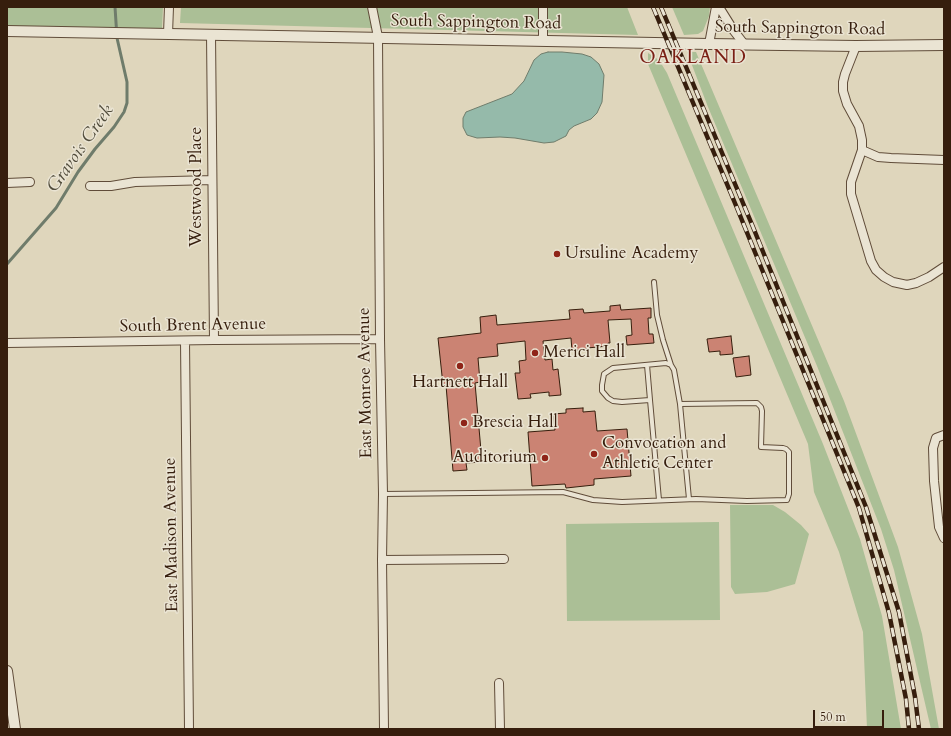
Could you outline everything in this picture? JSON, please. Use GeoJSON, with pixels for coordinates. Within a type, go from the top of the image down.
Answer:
{"type":"FeatureCollection","features":[{"type":"Feature","properties":{"kind":"street"},"geometry":{"type":"LineString","coordinates":[[168,34],[169,7]]}},
{"type":"Feature","properties":{"kind":"street","name":"East Monroe Avenue"},"geometry":{"type":"LineString","coordinates":[[372,7],[378,37],[384,729]]}},
{"type":"Feature","properties":{"kind":"street"},"geometry":{"type":"LineString","coordinates":[[543,7],[543,40]]}},
{"type":"Feature","properties":{"kind":"street"},"geometry":{"type":"LineString","coordinates":[[709,44],[716,7]]}},
{"type":"Feature","properties":{"kind":"street"},"geometry":{"type":"LineString","coordinates":[[719,7],[744,44]]}},
{"type":"Feature","properties":{"kind":"street","name":"South Sappington Road"},"geometry":{"type":"LineString","coordinates":[[7,31],[709,44],[944,46]]}},
{"type":"Feature","properties":{"kind":"street","name":"Westwood Place"},"geometry":{"type":"LineString","coordinates":[[211,34],[214,340]]}},
{"type":"Feature","properties":{"kind":"street"},"geometry":{"type":"LineString","coordinates":[[856,46],[843,82],[843,91],[847,104],[859,126],[862,140],[862,150],[851,182],[851,194],[866,247],[876,270],[893,282],[907,285],[916,283],[928,278],[944,267]]}},
{"type":"Feature","properties":{"kind":"street"},"geometry":{"type":"LineString","coordinates":[[862,150],[878,157],[944,160]]}},
{"type":"Feature","properties":{"kind":"street"},"geometry":{"type":"LineString","coordinates":[[90,186],[111,186],[135,182],[212,180]]}},
{"type":"Feature","properties":{"kind":"street"},"geometry":{"type":"LineString","coordinates":[[7,183],[30,182]]}},
{"type":"Feature","properties":{"kind":"street","name":"South Brent Avenue"},"geometry":{"type":"LineString","coordinates":[[7,343],[380,339]]}},
{"type":"Feature","properties":{"kind":"street","name":"East Madison Avenue"},"geometry":{"type":"LineString","coordinates":[[185,341],[189,729]]}},
{"type":"Feature","properties":{"kind":"street"},"geometry":{"type":"LineString","coordinates":[[944,435],[936,438],[933,448],[939,527],[944,538]]}},
{"type":"Feature","properties":{"kind":"street"},"geometry":{"type":"LineString","coordinates":[[382,560],[504,559]]}},
{"type":"Feature","properties":{"kind":"street"},"geometry":{"type":"LineString","coordinates":[[7,671],[15,729]]}},
{"type":"Feature","properties":{"kind":"street"},"geometry":{"type":"LineString","coordinates":[[499,683],[500,729]]}},
{"type":"Feature","properties":{"kind":"lane"},"geometry":{"type":"LineString","coordinates":[[654,282],[657,315],[663,340],[674,370],[680,404],[689,499]]}},
{"type":"Feature","properties":{"kind":"lane"},"geometry":{"type":"LineString","coordinates":[[650,400],[622,402],[613,401],[602,392],[604,374],[612,368],[666,363],[671,365]]}},
{"type":"Feature","properties":{"kind":"lane"},"geometry":{"type":"LineString","coordinates":[[647,365],[659,500]]}},
{"type":"Feature","properties":{"kind":"lane"},"geometry":{"type":"LineString","coordinates":[[383,494],[563,492],[594,500],[622,502],[689,499],[747,501],[787,500],[789,494],[789,452],[783,448],[761,448],[762,410],[757,403],[680,404]]}},
{"type":"Feature","properties":{"kind":"shaded area"},"geometry":{"type":"Polygon","coordinates":[[[7,7],[163,7],[162,29],[7,28],[7,7]]]}},
{"type":"Feature","properties":{"kind":"shaded area"},"geometry":{"type":"Polygon","coordinates":[[[181,7],[627,7],[638,35],[180,23],[181,7]]]}},
{"type":"Feature","properties":{"kind":"shaded area"},"geometry":{"type":"Polygon","coordinates":[[[672,7],[710,7],[709,16],[703,31],[698,34],[684,35],[672,7]]]}},
{"type":"Feature","properties":{"kind":"shaded area"},"geometry":{"type":"Polygon","coordinates":[[[548,52],[582,54],[591,57],[599,64],[604,75],[602,102],[597,113],[591,119],[574,126],[569,130],[566,136],[554,142],[544,143],[500,137],[477,138],[467,135],[463,127],[463,118],[466,112],[512,94],[524,81],[534,60],[541,54],[548,52]]]}},
{"type":"Feature","properties":{"kind":"shaded area"},"geometry":{"type":"Polygon","coordinates":[[[687,52],[696,52],[844,401],[898,547],[922,634],[939,729],[931,729],[894,570],[881,529],[817,366],[708,107],[687,52]]]}},
{"type":"Feature","properties":{"kind":"shaded area"},"geometry":{"type":"Polygon","coordinates":[[[648,53],[659,60],[667,73],[823,444],[860,539],[882,616],[901,729],[867,729],[863,632],[839,552],[814,492],[808,444],[648,64],[648,53]]]}},
{"type":"Feature","properties":{"kind":"shaded area"},"geometry":{"type":"Polygon","coordinates":[[[730,505],[773,505],[785,512],[801,525],[809,534],[795,584],[767,592],[735,594],[731,587],[730,505]]]}},
{"type":"Feature","properties":{"kind":"shaded area"},"geometry":{"type":"Polygon","coordinates":[[[719,522],[720,620],[567,621],[566,524],[719,522]]]}},
{"type":"Feature","properties":{"kind":"building"},"geometry":{"type":"Polygon","coordinates":[[[620,305],[621,310],[651,308],[651,318],[648,318],[649,334],[653,334],[654,343],[627,345],[626,336],[632,335],[631,319],[608,320],[610,343],[608,343],[608,346],[572,351],[571,338],[543,341],[545,360],[552,359],[553,370],[558,369],[561,395],[549,396],[549,392],[530,394],[531,398],[518,399],[515,373],[520,373],[519,361],[526,360],[525,341],[497,344],[498,356],[478,358],[480,382],[475,383],[482,462],[466,463],[467,470],[453,471],[446,385],[443,385],[438,338],[481,333],[480,317],[496,315],[497,325],[570,319],[569,310],[583,309],[584,313],[610,311],[610,306],[620,305]]]}},
{"type":"Feature","properties":{"kind":"building"},"geometry":{"type":"Polygon","coordinates":[[[731,336],[733,354],[720,355],[720,351],[709,352],[707,339],[731,336]]]}},
{"type":"Feature","properties":{"kind":"building"},"geometry":{"type":"Polygon","coordinates":[[[749,356],[751,375],[736,377],[733,358],[749,356]]]}},
{"type":"Feature","properties":{"kind":"building","name":"Convocation and Athletic Center"},"geometry":{"type":"Polygon","coordinates":[[[583,408],[583,412],[595,411],[597,431],[627,429],[631,476],[594,479],[594,485],[566,488],[565,484],[532,486],[528,432],[555,430],[553,414],[566,413],[566,409],[583,408]]]}},
{"type":"Feature","properties":{"kind":"waterway","name":"Gravois Creek"},"geometry":{"type":"LineString","coordinates":[[7,264],[56,208],[78,172],[124,112],[127,103],[127,82],[117,38],[115,7]]}},
{"type":"Feature","properties":{"kind":"railway"},"geometry":{"type":"LineString","coordinates":[[653,7],[737,208],[859,508],[889,613],[906,699],[909,729]]}},
{"type":"Feature","properties":{"kind":"railway"},"geometry":{"type":"LineString","coordinates":[[661,7],[753,227],[866,507],[899,612],[915,697],[919,729]]}},
{"type":"Feature","properties":{"kind":"place","name":"Ursuline Academy"},"geometry":{"type":"Point","coordinates":[557,254]}},
{"type":"Feature","properties":{"kind":"place","name":"Merici Hall"},"geometry":{"type":"Point","coordinates":[535,353]}},
{"type":"Feature","properties":{"kind":"place","name":"Hartnett Hall"},"geometry":{"type":"Point","coordinates":[460,366]}},
{"type":"Feature","properties":{"kind":"place","name":"Brescia Hall"},"geometry":{"type":"Point","coordinates":[464,423]}},
{"type":"Feature","properties":{"kind":"place","name":"Convocation and Athletic Center"},"geometry":{"type":"Point","coordinates":[594,454]}},
{"type":"Feature","properties":{"kind":"place","name":"Auditorium"},"geometry":{"type":"Point","coordinates":[545,458]}},
{"type":"Feature","properties":{"kind":"district","name":"OAKLAND"},"geometry":{"type":"Point","coordinates":[693,59]}}]}
